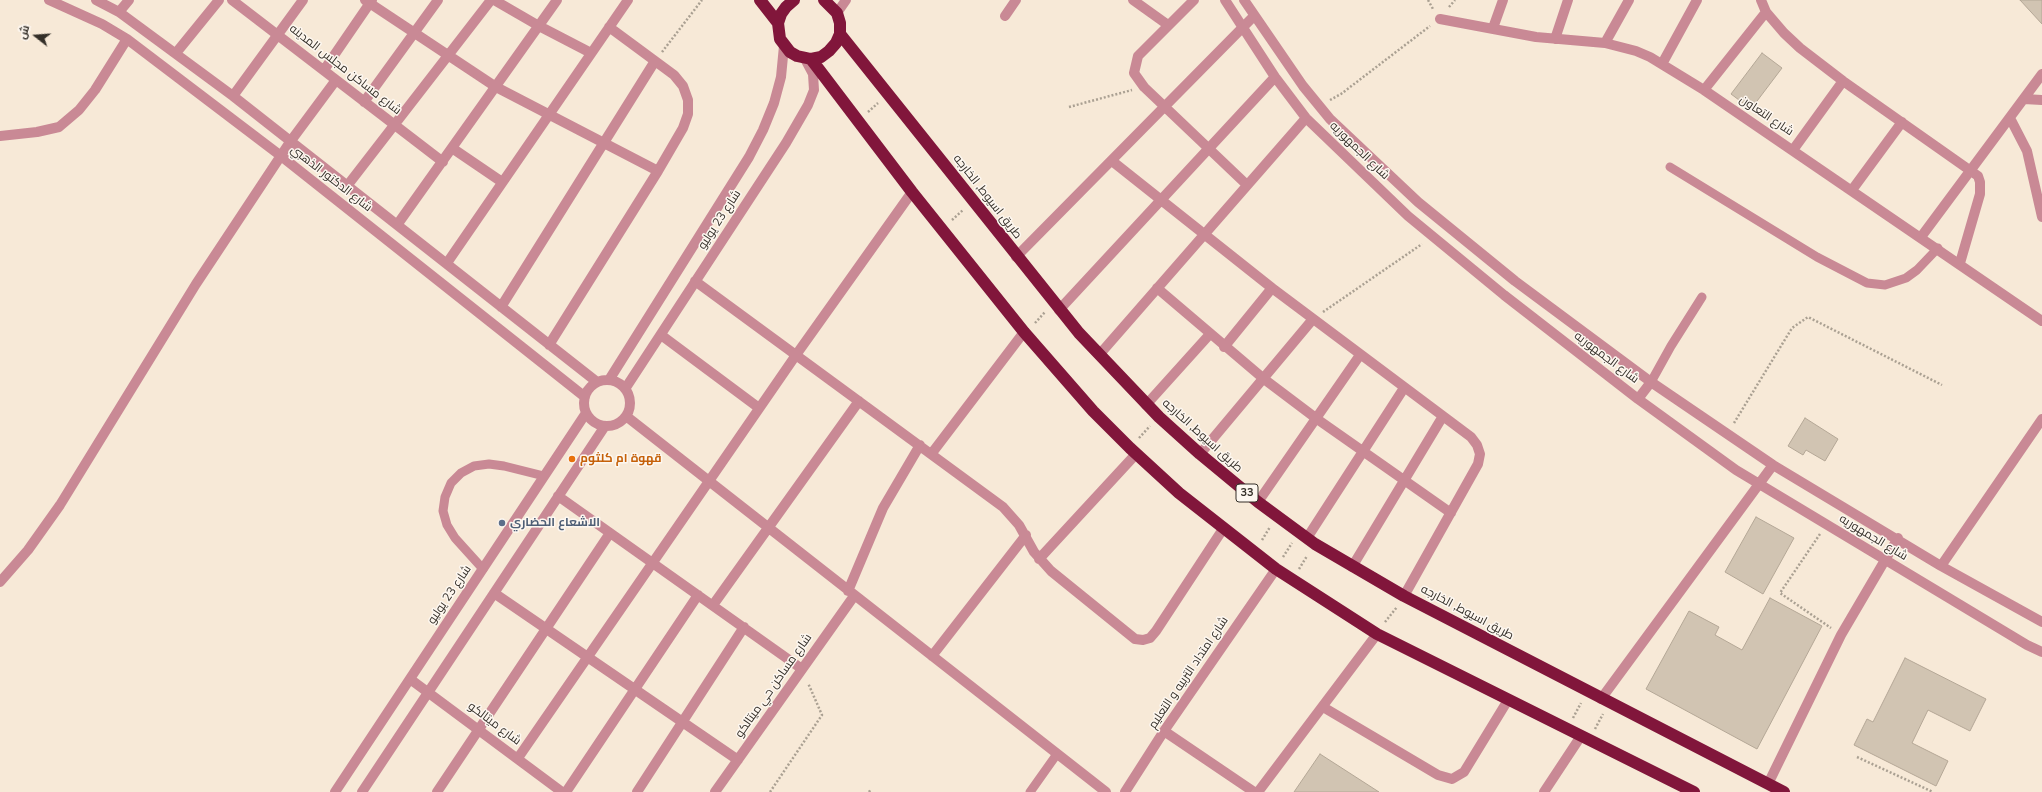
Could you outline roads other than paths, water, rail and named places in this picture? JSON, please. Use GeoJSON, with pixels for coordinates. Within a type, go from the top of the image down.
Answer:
{"type":"FeatureCollection","features":[{"type":"Feature","properties":{"kind":"highway"},"geometry":{"type":"LineString","coordinates":[[760,0],[778,23],[780,39],[784,46],[790,52],[808,59],[821,57],[829,51],[836,43],[840,34],[840,23],[837,13],[824,0]]}},
{"type":"Feature","properties":{"kind":"highway"},"geometry":{"type":"LineString","coordinates":[[778,23],[786,7],[794,0]]}},
{"type":"Feature","properties":{"kind":"highway","name":"طريق اسيوط, الخارجه"},"geometry":{"type":"LineString","coordinates":[[840,34],[1056,307],[1098,355],[1159,417],[1200,454],[1258,502],[1307,538],[1352,567],[1404,596],[1587,692],[1784,792]]}},
{"type":"Feature","properties":{"kind":"highway"},"geometry":{"type":"LineString","coordinates":[[808,59],[941,229],[1063,378],[1133,451],[1179,493],[1223,529],[1276,569],[1377,634],[1694,792]]}},
{"type":"Feature","properties":{"kind":"street","name":"شارع الدكتور الذهبي"},"geometry":{"type":"LineString","coordinates":[[49,0],[102,24],[126,39],[280,156],[585,397]]}},
{"type":"Feature","properties":{"kind":"street","name":"شارع الدكتور الذهبي"},"geometry":{"type":"LineString","coordinates":[[96,0],[119,12],[233,96],[597,382]]}},
{"type":"Feature","properties":{"kind":"street"},"geometry":{"type":"LineString","coordinates":[[119,12],[129,0]]}},
{"type":"Feature","properties":{"kind":"street"},"geometry":{"type":"LineString","coordinates":[[176,54],[219,0]]}},
{"type":"Feature","properties":{"kind":"street","name":"شارع مساكن مجلس المدينه"},"geometry":{"type":"LineString","coordinates":[[232,0],[442,162]]}},
{"type":"Feature","properties":{"kind":"street"},"geometry":{"type":"LineString","coordinates":[[233,96],[303,0]]}},
{"type":"Feature","properties":{"kind":"street"},"geometry":{"type":"LineString","coordinates":[[364,102],[438,0]]}},
{"type":"Feature","properties":{"kind":"street"},"geometry":{"type":"LineString","coordinates":[[347,186],[491,0]]}},
{"type":"Feature","properties":{"kind":"street"},"geometry":{"type":"LineString","coordinates":[[494,0],[591,54]]}},
{"type":"Feature","properties":{"kind":"street"},"geometry":{"type":"LineString","coordinates":[[398,225],[557,0]]}},
{"type":"Feature","properties":{"kind":"street"},"geometry":{"type":"LineString","coordinates":[[447,263],[628,0]]}},
{"type":"Feature","properties":{"kind":"street"},"geometry":{"type":"LineString","coordinates":[[837,13],[846,0]]}},
{"type":"Feature","properties":{"kind":"street"},"geometry":{"type":"LineString","coordinates":[[1005,16],[1016,0]]}},
{"type":"Feature","properties":{"kind":"street"},"geometry":{"type":"LineString","coordinates":[[1133,0],[1168,25]]}},
{"type":"Feature","properties":{"kind":"street"},"geometry":{"type":"LineString","coordinates":[[1194,0],[1138,56],[1134,73],[1144,87],[1247,185]]}},
{"type":"Feature","properties":{"kind":"street","name":"شارع الجمهوريه"},"geometry":{"type":"LineString","coordinates":[[1225,0],[1275,77],[1306,118],[1432,237],[1504,295],[1638,399],[1758,484],[2027,645],[2042,652]]}},
{"type":"Feature","properties":{"kind":"street","name":"شارع الجمهوريه"},"geometry":{"type":"LineString","coordinates":[[1244,0],[1318,105],[1382,168],[1436,217],[1515,281],[1651,382],[1773,465],[1898,538],[1941,566],[2042,622]]}},
{"type":"Feature","properties":{"kind":"street"},"geometry":{"type":"LineString","coordinates":[[1493,28],[1503,0]]}},
{"type":"Feature","properties":{"kind":"street"},"geometry":{"type":"LineString","coordinates":[[1555,39],[1568,0]]}},
{"type":"Feature","properties":{"kind":"street"},"geometry":{"type":"LineString","coordinates":[[1605,42],[1629,0]]}},
{"type":"Feature","properties":{"kind":"street"},"geometry":{"type":"LineString","coordinates":[[1662,64],[1698,0]]}},
{"type":"Feature","properties":{"kind":"street"},"geometry":{"type":"LineString","coordinates":[[1761,0],[1766,12],[1784,33],[1800,48],[1978,176],[1980,182],[1980,194],[1960,263]]}},
{"type":"Feature","properties":{"kind":"street"},"geometry":{"type":"LineString","coordinates":[[324,70],[369,1],[414,33],[496,87],[658,171]]}},
{"type":"Feature","properties":{"kind":"street"},"geometry":{"type":"LineString","coordinates":[[1704,90],[1766,12]]}},
{"type":"Feature","properties":{"kind":"street"},"geometry":{"type":"LineString","coordinates":[[1016,257],[1254,16]]}},
{"type":"Feature","properties":{"kind":"street","name":"شارع التعاون"},"geometry":{"type":"LineString","coordinates":[[1440,19],[1555,39],[1605,42],[1636,50],[1704,90],[1922,236],[2042,320]]}},
{"type":"Feature","properties":{"kind":"street"},"geometry":{"type":"LineString","coordinates":[[549,345],[658,171],[683,128],[688,114],[688,100],[683,86],[678,80],[609,27]]}},
{"type":"Feature","properties":{"kind":"street"},"geometry":{"type":"LineString","coordinates":[[0,136],[37,132],[59,127],[79,110],[96,90],[126,39]]}},
{"type":"Feature","properties":{"kind":"street","name":"شارع 23 يوليو"},"geometry":{"type":"LineString","coordinates":[[609,380],[749,157],[763,130],[774,103],[781,77],[784,46]]}},
{"type":"Feature","properties":{"kind":"street","name":"شارع 23 يوليو"},"geometry":{"type":"LineString","coordinates":[[626,390],[786,143],[808,106],[814,90],[813,74],[808,59]]}},
{"type":"Feature","properties":{"kind":"street"},"geometry":{"type":"LineString","coordinates":[[501,307],[602,143],[655,61]]}},
{"type":"Feature","properties":{"kind":"street"},"geometry":{"type":"LineString","coordinates":[[1922,236],[2042,74]]}},
{"type":"Feature","properties":{"kind":"street"},"geometry":{"type":"LineString","coordinates":[[1056,307],[1160,200],[1275,77]]}},
{"type":"Feature","properties":{"kind":"street"},"geometry":{"type":"LineString","coordinates":[[0,582],[28,550],[60,504],[196,284],[280,156],[336,80]]}},
{"type":"Feature","properties":{"kind":"street"},"geometry":{"type":"LineString","coordinates":[[1793,150],[1844,81]]}},
{"type":"Feature","properties":{"kind":"street"},"geometry":{"type":"LineString","coordinates":[[2024,99],[2042,100]]}},
{"type":"Feature","properties":{"kind":"street"},"geometry":{"type":"LineString","coordinates":[[1098,355],[1306,118]]}},
{"type":"Feature","properties":{"kind":"street"},"geometry":{"type":"LineString","coordinates":[[2010,118],[2027,151],[2039,185],[2042,217]]}},
{"type":"Feature","properties":{"kind":"street"},"geometry":{"type":"LineString","coordinates":[[1852,190],[1902,122]]}},
{"type":"Feature","properties":{"kind":"street"},"geometry":{"type":"LineString","coordinates":[[452,148],[502,182]]}},
{"type":"Feature","properties":{"kind":"street"},"geometry":{"type":"LineString","coordinates":[[1112,161],[1272,288],[1471,437],[1477,445],[1480,454],[1478,464],[1404,596]]}},
{"type":"Feature","properties":{"kind":"street"},"geometry":{"type":"LineString","coordinates":[[1370,180],[1382,168]]}},
{"type":"Feature","properties":{"kind":"street"},"geometry":{"type":"LineString","coordinates":[[518,758],[759,408],[912,192]]}},
{"type":"Feature","properties":{"kind":"street"},"geometry":{"type":"LineString","coordinates":[[1504,295],[1515,281]]}},
{"type":"Feature","properties":{"kind":"street"},"geometry":{"type":"LineString","coordinates":[[696,282],[932,453],[1003,507],[1026,535],[1039,559],[1051,571],[1135,639],[1143,640],[1150,638],[1156,631],[1223,529]]}},
{"type":"Feature","properties":{"kind":"street"},"geometry":{"type":"LineString","coordinates":[[1157,288],[1264,380],[1451,513]]}},
{"type":"Feature","properties":{"kind":"street"},"geometry":{"type":"LineString","coordinates":[[1224,347],[1272,288]]}},
{"type":"Feature","properties":{"kind":"street"},"geometry":{"type":"LineString","coordinates":[[1200,454],[1264,380],[1313,319]]}},
{"type":"Feature","properties":{"kind":"street"},"geometry":{"type":"LineString","coordinates":[[932,453],[1024,332]]}},
{"type":"Feature","properties":{"kind":"street"},"geometry":{"type":"LineString","coordinates":[[1146,405],[1210,334]]}},
{"type":"Feature","properties":{"kind":"street"},"geometry":{"type":"LineString","coordinates":[[661,335],[759,408]]}},
{"type":"Feature","properties":{"kind":"street"},"geometry":{"type":"LineString","coordinates":[[1258,502],[1360,355]]}},
{"type":"Feature","properties":{"kind":"street"},"geometry":{"type":"LineString","coordinates":[[609,380],[621,385],[626,390],[630,402],[626,416],[620,421],[605,426],[598,424],[586,413],[585,397],[589,388],[597,382],[609,380]]}},
{"type":"Feature","properties":{"kind":"street"},"geometry":{"type":"LineString","coordinates":[[1638,399],[1651,382]]}},
{"type":"Feature","properties":{"kind":"street"},"geometry":{"type":"LineString","coordinates":[[1307,538],[1404,388]]}},
{"type":"Feature","properties":{"kind":"street"},"geometry":{"type":"LineString","coordinates":[[713,605],[859,400]]}},
{"type":"Feature","properties":{"kind":"street","name":"شارع 23 يوليو"},"geometry":{"type":"LineString","coordinates":[[335,792],[586,413]]}},
{"type":"Feature","properties":{"kind":"street"},"geometry":{"type":"LineString","coordinates":[[626,416],[851,594],[1106,792]]}},
{"type":"Feature","properties":{"kind":"street"},"geometry":{"type":"LineString","coordinates":[[1352,567],[1443,416]]}},
{"type":"Feature","properties":{"kind":"street"},"geometry":{"type":"LineString","coordinates":[[1941,566],[2042,420]]}},
{"type":"Feature","properties":{"kind":"street"},"geometry":{"type":"LineString","coordinates":[[362,792],[605,426]]}},
{"type":"Feature","properties":{"kind":"street","name":"شارع مساكن حي ميتالكو"},"geometry":{"type":"LineString","coordinates":[[715,792],[802,669],[851,594],[883,508],[920,445]]}},
{"type":"Feature","properties":{"kind":"street"},"geometry":{"type":"LineString","coordinates":[[1039,559],[1133,451]]}},
{"type":"Feature","properties":{"kind":"street"},"geometry":{"type":"LineString","coordinates":[[1605,701],[1758,484],[1773,465]]}},
{"type":"Feature","properties":{"kind":"street"},"geometry":{"type":"LineString","coordinates":[[558,496],[802,669]]}},
{"type":"Feature","properties":{"kind":"street"},"geometry":{"type":"LineString","coordinates":[[437,792],[610,533]]}},
{"type":"Feature","properties":{"kind":"street"},"geometry":{"type":"LineString","coordinates":[[932,656],[1026,535]]}},
{"type":"Feature","properties":{"kind":"street"},"geometry":{"type":"LineString","coordinates":[[1768,784],[1841,635],[1898,538]]}},
{"type":"Feature","properties":{"kind":"street","name":"شارع امتداد التربيه و التعليم"},"geometry":{"type":"LineString","coordinates":[[1125,792],[1164,731],[1276,569]]}},
{"type":"Feature","properties":{"kind":"street"},"geometry":{"type":"LineString","coordinates":[[494,593],[738,760]]}},
{"type":"Feature","properties":{"kind":"street"},"geometry":{"type":"LineString","coordinates":[[566,792],[698,595]]}},
{"type":"Feature","properties":{"kind":"street"},"geometry":{"type":"LineString","coordinates":[[637,792],[744,627]]}},
{"type":"Feature","properties":{"kind":"street"},"geometry":{"type":"LineString","coordinates":[[1258,792],[1377,634]]}},
{"type":"Feature","properties":{"kind":"street","name":"شارع ميتالكو"},"geometry":{"type":"LineString","coordinates":[[410,679],[562,792]]}},
{"type":"Feature","properties":{"kind":"street"},"geometry":{"type":"LineString","coordinates":[[1323,707],[1438,775],[1452,779],[1464,772],[1508,700]]}},
{"type":"Feature","properties":{"kind":"street"},"geometry":{"type":"LineString","coordinates":[[1164,731],[1254,792]]}},
{"type":"Feature","properties":{"kind":"street"},"geometry":{"type":"LineString","coordinates":[[1544,792],[1585,738]]}},
{"type":"Feature","properties":{"kind":"lane"},"geometry":{"type":"LineString","coordinates":[[1670,167],[1816,257],[1867,283],[1885,285],[1906,278],[1917,270],[1938,248]]}},
{"type":"Feature","properties":{"kind":"lane"},"geometry":{"type":"LineString","coordinates":[[1651,382],[1671,346],[1702,297]]}},
{"type":"Feature","properties":{"kind":"lane"},"geometry":{"type":"LineString","coordinates":[[483,569],[455,538],[447,526],[444,511],[445,497],[451,483],[461,473],[474,466],[489,464],[504,466],[544,476]]}},
{"type":"Feature","properties":{"kind":"lane"},"geometry":{"type":"LineString","coordinates":[[1030,792],[1057,754]]}},
{"type":"Feature","properties":{"kind":"place","name":"قهوة ام كلثوم"},"geometry":{"type":"Point","coordinates":[572,459]}},
{"type":"Feature","properties":{"kind":"place","name":"الاشعاع الحضاري"},"geometry":{"type":"Point","coordinates":[502,523]}}]}
